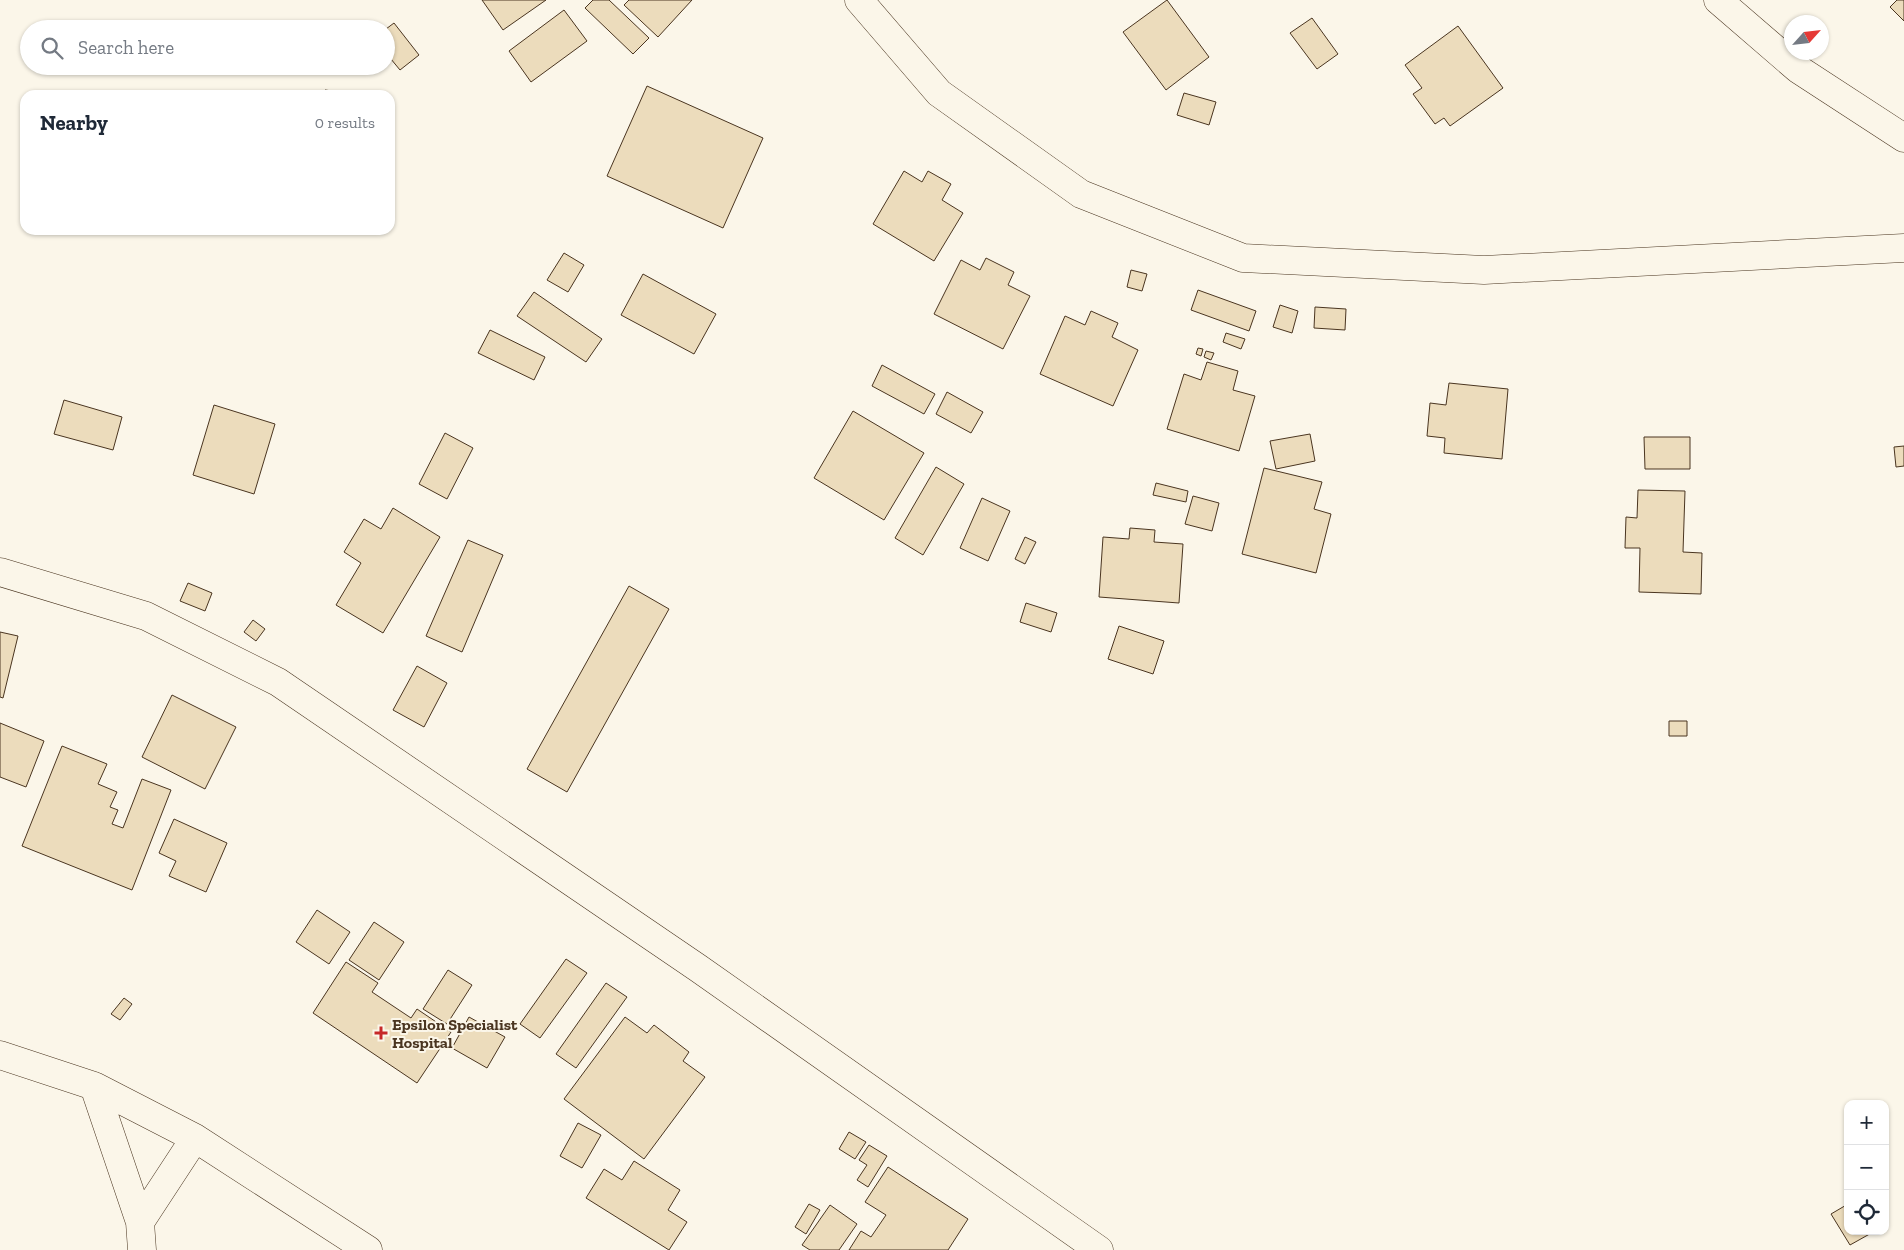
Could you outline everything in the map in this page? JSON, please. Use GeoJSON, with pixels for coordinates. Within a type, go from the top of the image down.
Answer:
{"type":"FeatureCollection","features":[{"type":"Feature","properties":{"kind":"street"},"geometry":{"type":"LineString","coordinates":[[859,0],[939,93],[1081,194],[1243,258],[1484,270],[1904,248]]}},
{"type":"Feature","properties":{"kind":"street"},"geometry":{"type":"LineString","coordinates":[[1718,0],[1798,70],[1904,138]]}},
{"type":"Feature","properties":{"kind":"street"},"geometry":{"type":"LineString","coordinates":[[0,572],[146,616],[278,682],[706,973],[1099,1250]]}},
{"type":"Feature","properties":{"kind":"street"},"geometry":{"type":"LineString","coordinates":[[0,1055],[94,1086],[195,1138],[368,1250]]}},
{"type":"Feature","properties":{"kind":"street"},"geometry":{"type":"LineString","coordinates":[[94,1086],[140,1222],[142,1250]]}},
{"type":"Feature","properties":{"kind":"street"},"geometry":{"type":"LineString","coordinates":[[140,1222],[195,1138]]}},
{"type":"Feature","properties":{"kind":"building"},"geometry":{"type":"Polygon","coordinates":[[[482,0],[546,0],[503,30],[482,0]]]}},
{"type":"Feature","properties":{"kind":"building"},"geometry":{"type":"Polygon","coordinates":[[[593,0],[609,0],[649,38],[633,54],[585,8],[593,0]]]}},
{"type":"Feature","properties":{"kind":"building"},"geometry":{"type":"Polygon","coordinates":[[[629,0],[692,0],[658,37],[624,5],[629,0]]]}},
{"type":"Feature","properties":{"kind":"building"},"geometry":{"type":"Polygon","coordinates":[[[1167,0],[1209,57],[1166,90],[1123,32],[1167,0]]]}},
{"type":"Feature","properties":{"kind":"building"},"geometry":{"type":"Polygon","coordinates":[[[1897,0],[1904,0],[1904,21],[1890,7],[1897,0]]]}},
{"type":"Feature","properties":{"kind":"building"},"geometry":{"type":"Polygon","coordinates":[[[564,10],[587,41],[531,82],[509,51],[564,10]]]}},
{"type":"Feature","properties":{"kind":"building"},"geometry":{"type":"Polygon","coordinates":[[[1312,18],[1338,54],[1317,69],[1290,33],[1312,18]]]}},
{"type":"Feature","properties":{"kind":"building"},"geometry":{"type":"Polygon","coordinates":[[[395,24],[419,55],[400,70],[395,64],[395,24]]]}},
{"type":"Feature","properties":{"kind":"building"},"geometry":{"type":"Polygon","coordinates":[[[1458,26],[1503,88],[1450,126],[1444,118],[1435,124],[1413,94],[1422,88],[1405,65],[1458,26]]]}},
{"type":"Feature","properties":{"kind":"building"},"geometry":{"type":"Polygon","coordinates":[[[647,86],[763,138],[723,228],[607,176],[647,86]]]}},
{"type":"Feature","properties":{"kind":"building"},"geometry":{"type":"Polygon","coordinates":[[[1184,93],[1216,102],[1209,125],[1177,115],[1184,93]]]}},
{"type":"Feature","properties":{"kind":"building"},"geometry":{"type":"Polygon","coordinates":[[[904,171],[922,182],[928,171],[951,184],[942,200],[963,213],[934,261],[873,224],[904,171]]]}},
{"type":"Feature","properties":{"kind":"building"},"geometry":{"type":"Polygon","coordinates":[[[564,253],[584,265],[568,292],[547,280],[564,253]]]}},
{"type":"Feature","properties":{"kind":"building"},"geometry":{"type":"Polygon","coordinates":[[[986,258],[1014,272],[1008,285],[1030,296],[1003,349],[934,314],[961,260],[980,270],[986,258]]]}},
{"type":"Feature","properties":{"kind":"building"},"geometry":{"type":"Polygon","coordinates":[[[1131,270],[1147,274],[1142,291],[1127,287],[1131,270]]]}},
{"type":"Feature","properties":{"kind":"building"},"geometry":{"type":"Polygon","coordinates":[[[643,274],[716,314],[694,354],[621,315],[643,274]]]}},
{"type":"Feature","properties":{"kind":"building"},"geometry":{"type":"Polygon","coordinates":[[[1198,290],[1256,311],[1249,331],[1191,310],[1198,290]]]}},
{"type":"Feature","properties":{"kind":"building"},"geometry":{"type":"Polygon","coordinates":[[[534,292],[602,339],[586,362],[517,316],[534,292]]]}},
{"type":"Feature","properties":{"kind":"building"},"geometry":{"type":"Polygon","coordinates":[[[1280,305],[1298,311],[1292,333],[1273,327],[1280,305]]]}},
{"type":"Feature","properties":{"kind":"building"},"geometry":{"type":"Polygon","coordinates":[[[1315,307],[1346,309],[1345,330],[1314,328],[1315,307]]]}},
{"type":"Feature","properties":{"kind":"building"},"geometry":{"type":"Polygon","coordinates":[[[1091,311],[1118,323],[1112,337],[1138,350],[1113,406],[1040,374],[1065,316],[1085,325],[1091,311]]]}},
{"type":"Feature","properties":{"kind":"building"},"geometry":{"type":"Polygon","coordinates":[[[490,330],[545,357],[534,380],[478,353],[490,330]]]}},
{"type":"Feature","properties":{"kind":"building"},"geometry":{"type":"Polygon","coordinates":[[[1226,333],[1245,339],[1241,349],[1223,342],[1226,333]]]}},
{"type":"Feature","properties":{"kind":"building"},"geometry":{"type":"Polygon","coordinates":[[[1198,348],[1203,349],[1201,356],[1196,354],[1198,348]]]}},
{"type":"Feature","properties":{"kind":"building"},"geometry":{"type":"Polygon","coordinates":[[[1206,351],[1214,353],[1211,360],[1204,357],[1206,351]]]}},
{"type":"Feature","properties":{"kind":"building"},"geometry":{"type":"Polygon","coordinates":[[[1207,362],[1238,371],[1233,390],[1255,396],[1239,451],[1167,429],[1184,374],[1201,380],[1207,362]]]}},
{"type":"Feature","properties":{"kind":"building"},"geometry":{"type":"Polygon","coordinates":[[[882,365],[935,394],[924,414],[872,386],[882,365]]]}},
{"type":"Feature","properties":{"kind":"building"},"geometry":{"type":"Polygon","coordinates":[[[1449,383],[1508,389],[1502,459],[1444,453],[1445,438],[1427,436],[1430,403],[1446,405],[1449,383]]]}},
{"type":"Feature","properties":{"kind":"building"},"geometry":{"type":"Polygon","coordinates":[[[947,392],[983,412],[971,433],[936,414],[947,392]]]}},
{"type":"Feature","properties":{"kind":"building"},"geometry":{"type":"Polygon","coordinates":[[[64,400],[122,417],[113,450],[54,434],[64,400]]]}},
{"type":"Feature","properties":{"kind":"building"},"geometry":{"type":"Polygon","coordinates":[[[214,405],[275,424],[254,494],[193,475],[214,405]]]}},
{"type":"Feature","properties":{"kind":"building"},"geometry":{"type":"Polygon","coordinates":[[[853,411],[924,453],[884,520],[814,478],[853,411]]]}},
{"type":"Feature","properties":{"kind":"building"},"geometry":{"type":"Polygon","coordinates":[[[445,433],[473,448],[447,499],[419,484],[445,433]]]}},
{"type":"Feature","properties":{"kind":"building"},"geometry":{"type":"Polygon","coordinates":[[[1310,434],[1315,461],[1276,469],[1270,441],[1310,434]]]}},
{"type":"Feature","properties":{"kind":"building"},"geometry":{"type":"Polygon","coordinates":[[[1644,437],[1690,437],[1690,469],[1645,469],[1644,437]]]}},
{"type":"Feature","properties":{"kind":"building"},"geometry":{"type":"Polygon","coordinates":[[[1904,446],[1904,466],[1896,467],[1894,447],[1904,446]]]}},
{"type":"Feature","properties":{"kind":"building"},"geometry":{"type":"Polygon","coordinates":[[[936,467],[964,484],[923,555],[895,538],[936,467]]]}},
{"type":"Feature","properties":{"kind":"building"},"geometry":{"type":"Polygon","coordinates":[[[1264,468],[1322,482],[1314,509],[1331,514],[1316,573],[1242,554],[1264,468]]]}},
{"type":"Feature","properties":{"kind":"building"},"geometry":{"type":"Polygon","coordinates":[[[1156,483],[1188,491],[1186,502],[1153,495],[1156,483]]]}},
{"type":"Feature","properties":{"kind":"building"},"geometry":{"type":"Polygon","coordinates":[[[1638,490],[1685,491],[1683,552],[1702,553],[1701,594],[1639,592],[1640,548],[1625,548],[1626,517],[1637,518],[1638,490]]]}},
{"type":"Feature","properties":{"kind":"building"},"geometry":{"type":"Polygon","coordinates":[[[1193,496],[1219,503],[1212,531],[1185,524],[1193,496]]]}},
{"type":"Feature","properties":{"kind":"building"},"geometry":{"type":"Polygon","coordinates":[[[982,498],[1010,511],[988,561],[960,548],[982,498]]]}},
{"type":"Feature","properties":{"kind":"building"},"geometry":{"type":"Polygon","coordinates":[[[393,508],[440,537],[383,633],[336,605],[361,563],[344,552],[364,519],[381,529],[393,508]]]}},
{"type":"Feature","properties":{"kind":"building"},"geometry":{"type":"Polygon","coordinates":[[[1130,528],[1155,530],[1154,542],[1183,544],[1179,603],[1099,597],[1103,537],[1129,539],[1130,528]]]}},
{"type":"Feature","properties":{"kind":"building"},"geometry":{"type":"Polygon","coordinates":[[[1025,537],[1036,542],[1025,564],[1015,559],[1025,537]]]}},
{"type":"Feature","properties":{"kind":"building"},"geometry":{"type":"Polygon","coordinates":[[[468,540],[503,555],[462,652],[426,636],[468,540]]]}},
{"type":"Feature","properties":{"kind":"building"},"geometry":{"type":"Polygon","coordinates":[[[188,583],[212,593],[205,611],[180,601],[188,583]]]}},
{"type":"Feature","properties":{"kind":"building"},"geometry":{"type":"Polygon","coordinates":[[[629,586],[669,609],[567,792],[527,769],[629,586]]]}},
{"type":"Feature","properties":{"kind":"building"},"geometry":{"type":"Polygon","coordinates":[[[1026,603],[1057,613],[1051,632],[1020,622],[1026,603]]]}},
{"type":"Feature","properties":{"kind":"building"},"geometry":{"type":"Polygon","coordinates":[[[253,620],[265,629],[256,641],[244,632],[253,620]]]}},
{"type":"Feature","properties":{"kind":"building"},"geometry":{"type":"Polygon","coordinates":[[[1119,626],[1164,641],[1153,674],[1108,659],[1119,626]]]}},
{"type":"Feature","properties":{"kind":"building"},"geometry":{"type":"Polygon","coordinates":[[[0,632],[18,636],[3,698],[0,697],[0,632]]]}},
{"type":"Feature","properties":{"kind":"building"},"geometry":{"type":"Polygon","coordinates":[[[417,666],[447,683],[424,727],[393,710],[417,666]]]}},
{"type":"Feature","properties":{"kind":"building"},"geometry":{"type":"Polygon","coordinates":[[[172,695],[236,727],[205,789],[142,757],[172,695]]]}},
{"type":"Feature","properties":{"kind":"building"},"geometry":{"type":"Polygon","coordinates":[[[1669,721],[1687,721],[1687,736],[1669,736],[1669,721]]]}},
{"type":"Feature","properties":{"kind":"building"},"geometry":{"type":"Polygon","coordinates":[[[0,723],[44,741],[26,787],[0,777],[0,723]]]}},
{"type":"Feature","properties":{"kind":"building"},"geometry":{"type":"Polygon","coordinates":[[[62,746],[107,764],[98,784],[117,792],[110,807],[118,810],[112,824],[123,828],[142,779],[171,790],[132,890],[22,846],[62,746]]]}},
{"type":"Feature","properties":{"kind":"building"},"geometry":{"type":"Polygon","coordinates":[[[174,819],[227,843],[206,892],[169,876],[176,861],[159,853],[174,819]]]}},
{"type":"Feature","properties":{"kind":"building"},"geometry":{"type":"Polygon","coordinates":[[[317,910],[350,932],[329,964],[296,942],[317,910]]]}},
{"type":"Feature","properties":{"kind":"building"},"geometry":{"type":"Polygon","coordinates":[[[374,922],[404,942],[379,980],[349,960],[374,922]]]}},
{"type":"Feature","properties":{"kind":"building"},"geometry":{"type":"Polygon","coordinates":[[[566,959],[587,973],[540,1038],[520,1024],[566,959]]]}},
{"type":"Feature","properties":{"kind":"building"},"geometry":{"type":"Polygon","coordinates":[[[346,962],[378,983],[372,992],[411,1018],[417,1009],[451,1032],[417,1083],[313,1013],[346,962]]]}},
{"type":"Feature","properties":{"kind":"building"},"geometry":{"type":"Polygon","coordinates":[[[448,970],[472,985],[447,1024],[423,1009],[448,970]]]}},
{"type":"Feature","properties":{"kind":"building"},"geometry":{"type":"Polygon","coordinates":[[[606,983],[627,997],[576,1068],[556,1054],[606,983]]]}},
{"type":"Feature","properties":{"kind":"building"},"geometry":{"type":"Polygon","coordinates":[[[124,998],[132,1004],[120,1020],[111,1014],[124,998]]]}},
{"type":"Feature","properties":{"kind":"building"},"geometry":{"type":"Polygon","coordinates":[[[469,1017],[505,1037],[487,1068],[452,1048],[469,1017]]]}},
{"type":"Feature","properties":{"kind":"building"},"geometry":{"type":"Polygon","coordinates":[[[625,1017],[647,1033],[654,1025],[689,1052],[683,1061],[705,1077],[644,1159],[564,1099],[625,1017]]]}},
{"type":"Feature","properties":{"kind":"building"},"geometry":{"type":"Polygon","coordinates":[[[578,1123],[601,1135],[582,1168],[560,1156],[578,1123]]]}},
{"type":"Feature","properties":{"kind":"building"},"geometry":{"type":"Polygon","coordinates":[[[849,1132],[866,1142],[855,1159],[839,1149],[849,1132]]]}},
{"type":"Feature","properties":{"kind":"building"},"geometry":{"type":"Polygon","coordinates":[[[869,1145],[887,1156],[868,1187],[857,1180],[867,1165],[859,1160],[869,1145]]]}},
{"type":"Feature","properties":{"kind":"building"},"geometry":{"type":"Polygon","coordinates":[[[634,1161],[680,1190],[668,1210],[687,1222],[669,1250],[586,1198],[604,1169],[622,1180],[634,1161]]]}},
{"type":"Feature","properties":{"kind":"building"},"geometry":{"type":"Polygon","coordinates":[[[888,1167],[968,1219],[948,1250],[849,1250],[861,1231],[871,1237],[886,1215],[865,1202],[888,1167]]]}},
{"type":"Feature","properties":{"kind":"building"},"geometry":{"type":"Polygon","coordinates":[[[809,1204],[820,1210],[806,1234],[795,1227],[809,1204]]]}},
{"type":"Feature","properties":{"kind":"building"},"geometry":{"type":"Polygon","coordinates":[[[830,1205],[857,1224],[839,1250],[810,1250],[802,1245],[830,1205]]]}},
{"type":"Feature","properties":{"kind":"building"},"geometry":{"type":"Polygon","coordinates":[[[1844,1206],[1844,1235],[1868,1235],[1850,1245],[1831,1214],[1844,1206]]]}},
{"type":"Feature","properties":{"kind":"place","name":"Epsilon Specialist Hospital"},"geometry":{"type":"Point","coordinates":[381,1033]}}]}
